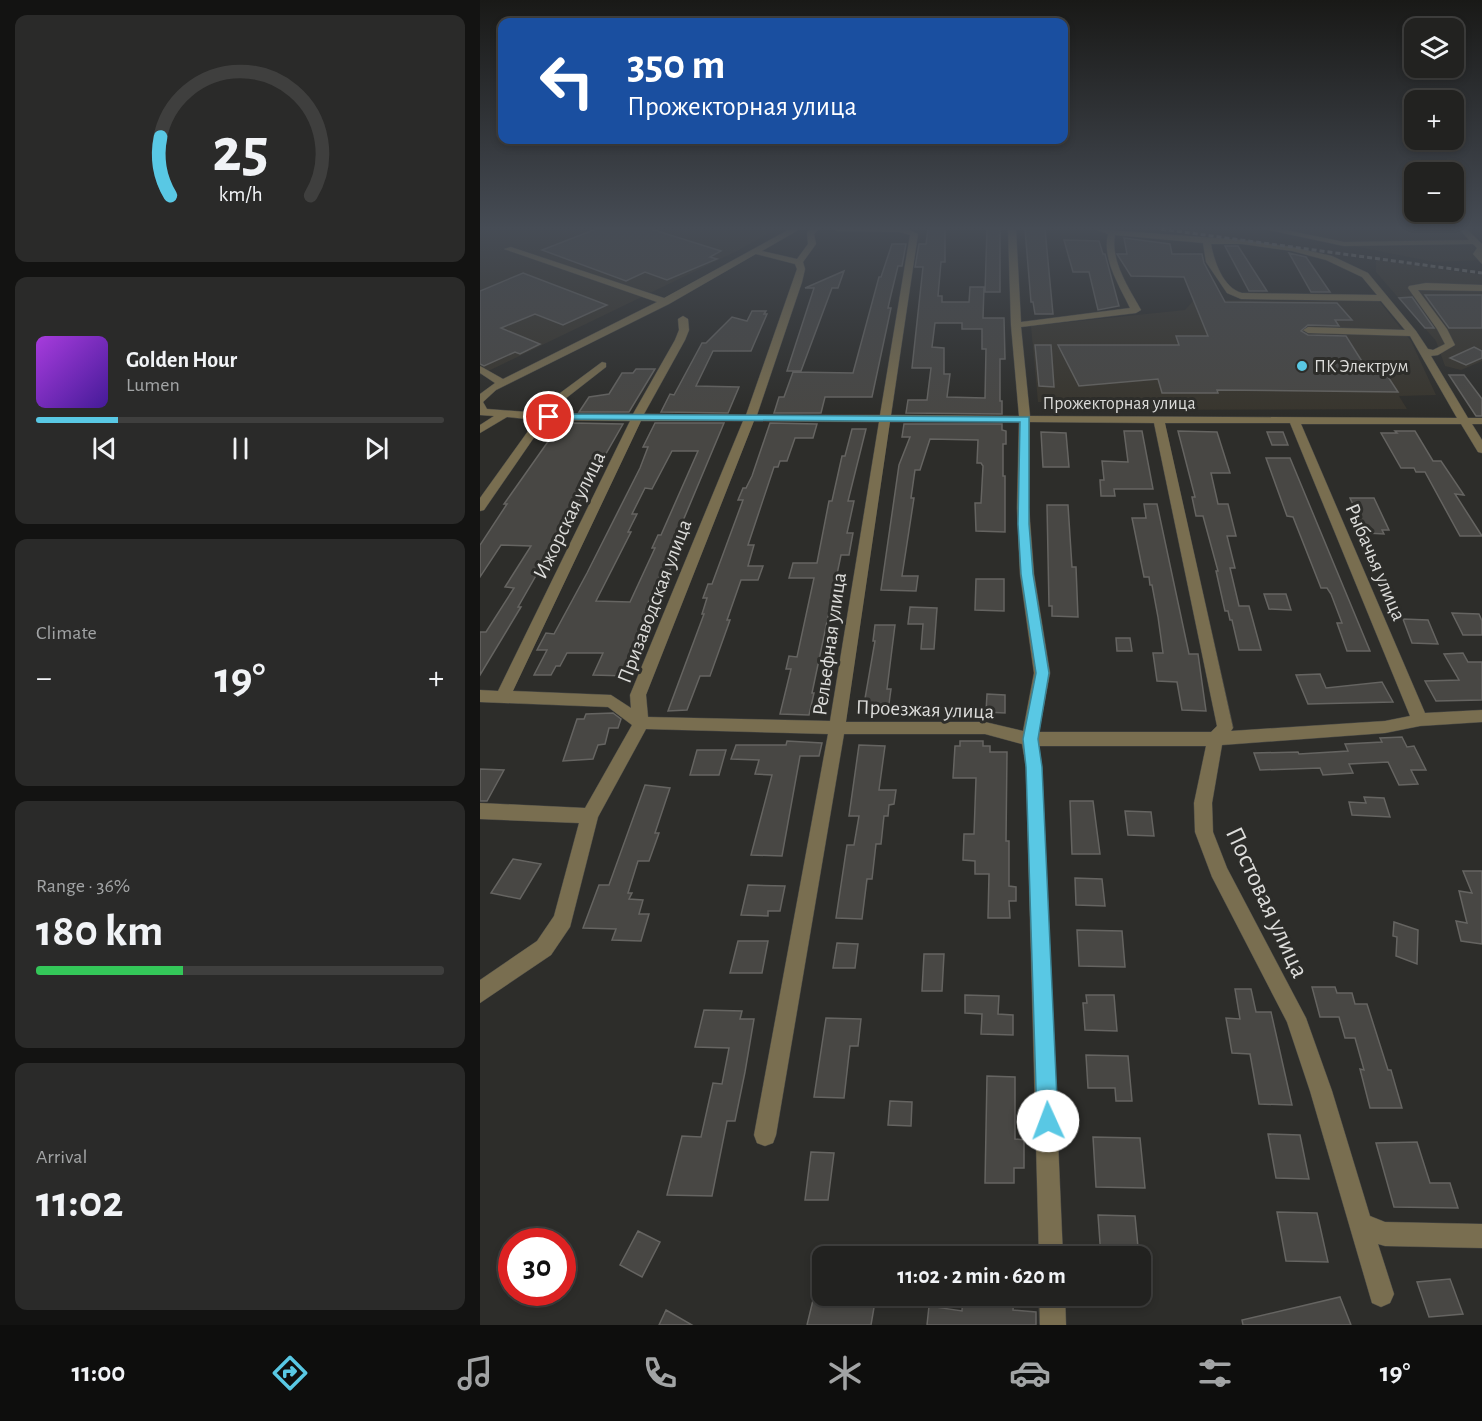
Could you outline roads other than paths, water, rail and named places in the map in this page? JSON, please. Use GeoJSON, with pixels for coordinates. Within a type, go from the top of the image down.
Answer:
{"type":"FeatureCollection","features":[{"type":"Feature","properties":{"kind":"street"},"geometry":{"type":"LineString","coordinates":[[633,291],[666,302]]}},
{"type":"Feature","properties":{"kind":"street"},"geometry":{"type":"LineString","coordinates":[[480,400],[492,388],[686,291]]}},
{"type":"Feature","properties":{"kind":"street","name":"Призаводская улица"},"geometry":{"type":"LineString","coordinates":[[641,723],[638,695],[750,418],[795,291]]}},
{"type":"Feature","properties":{"kind":"street","name":"Рельефная улица"},"geometry":{"type":"LineString","coordinates":[[765,1135],[822,805],[838,728],[860,573],[905,291]]}},
{"type":"Feature","properties":{"kind":"street"},"geometry":{"type":"LineString","coordinates":[[1015,291],[1025,419],[1023,508],[1027,574],[1042,673],[1030,739],[1034,767],[1044,1008],[1051,1246]]}},
{"type":"Feature","properties":{"kind":"street"},"geometry":{"type":"LineString","coordinates":[[1016,325],[1136,310],[1126,291]]}},
{"type":"Feature","properties":{"kind":"street"},"geometry":{"type":"LineString","coordinates":[[1230,291],[1241,296],[1385,298]]}},
{"type":"Feature","properties":{"kind":"street"},"geometry":{"type":"LineString","coordinates":[[1379,291],[1413,333],[1482,450]]}},
{"type":"Feature","properties":{"kind":"street"},"geometry":{"type":"LineString","coordinates":[[1414,291],[1449,339],[1450,345],[1435,353],[1424,352]]}},
{"type":"Feature","properties":{"kind":"street","name":"Ижорская улица"},"geometry":{"type":"LineString","coordinates":[[503,696],[637,417],[680,340],[684,330],[683,319]]}},
{"type":"Feature","properties":{"kind":"street"},"geometry":{"type":"LineString","coordinates":[[1308,330],[1413,333]]}},
{"type":"Feature","properties":{"kind":"street"},"geometry":{"type":"LineString","coordinates":[[480,507],[552,404],[602,365]]}},
{"type":"Feature","properties":{"kind":"street"},"geometry":{"type":"LineString","coordinates":[[480,369],[502,383]]}},
{"type":"Feature","properties":{"kind":"street"},"geometry":{"type":"LineString","coordinates":[[480,405],[482,412],[503,416]]}},
{"type":"Feature","properties":{"kind":"street"},"geometry":{"type":"LineString","coordinates":[[480,421],[503,416]]}},
{"type":"Feature","properties":{"kind":"street"},"geometry":{"type":"LineString","coordinates":[[480,429],[503,416]]}},
{"type":"Feature","properties":{"kind":"street","name":"Прожекторная улица"},"geometry":{"type":"LineString","coordinates":[[503,416],[1482,421]]}},
{"type":"Feature","properties":{"kind":"street","name":"Постовая улица"},"geometry":{"type":"LineString","coordinates":[[1159,420],[1225,728],[1215,739],[1203,803],[1204,832],[1219,871],[1296,1018],[1321,1091],[1381,1294]]}},
{"type":"Feature","properties":{"kind":"street","name":"Рыбачья улица"},"geometry":{"type":"LineString","coordinates":[[1294,420],[1420,720]]}},
{"type":"Feature","properties":{"kind":"street"},"geometry":{"type":"LineString","coordinates":[[480,696],[610,701],[641,723],[590,816],[562,920],[544,948],[499,977],[480,993]]}},
{"type":"Feature","properties":{"kind":"street","name":"Проезжая улица"},"geometry":{"type":"LineString","coordinates":[[641,723],[838,728],[985,728],[1030,739],[1215,739],[1385,727],[1420,720],[1482,716]]}},
{"type":"Feature","properties":{"kind":"street"},"geometry":{"type":"LineString","coordinates":[[480,811],[590,816]]}},
{"type":"Feature","properties":{"kind":"street"},"geometry":{"type":"LineString","coordinates":[[1360,1224],[1385,1234],[1482,1236]]}},
{"type":"Feature","properties":{"kind":"street"},"geometry":{"type":"LineString","coordinates":[[1052,1306],[1053,1325]]}},
{"type":"Feature","properties":{"kind":"place","name":"ПК Электрум"},"geometry":{"type":"Point","coordinates":[1302,366]}}]}
